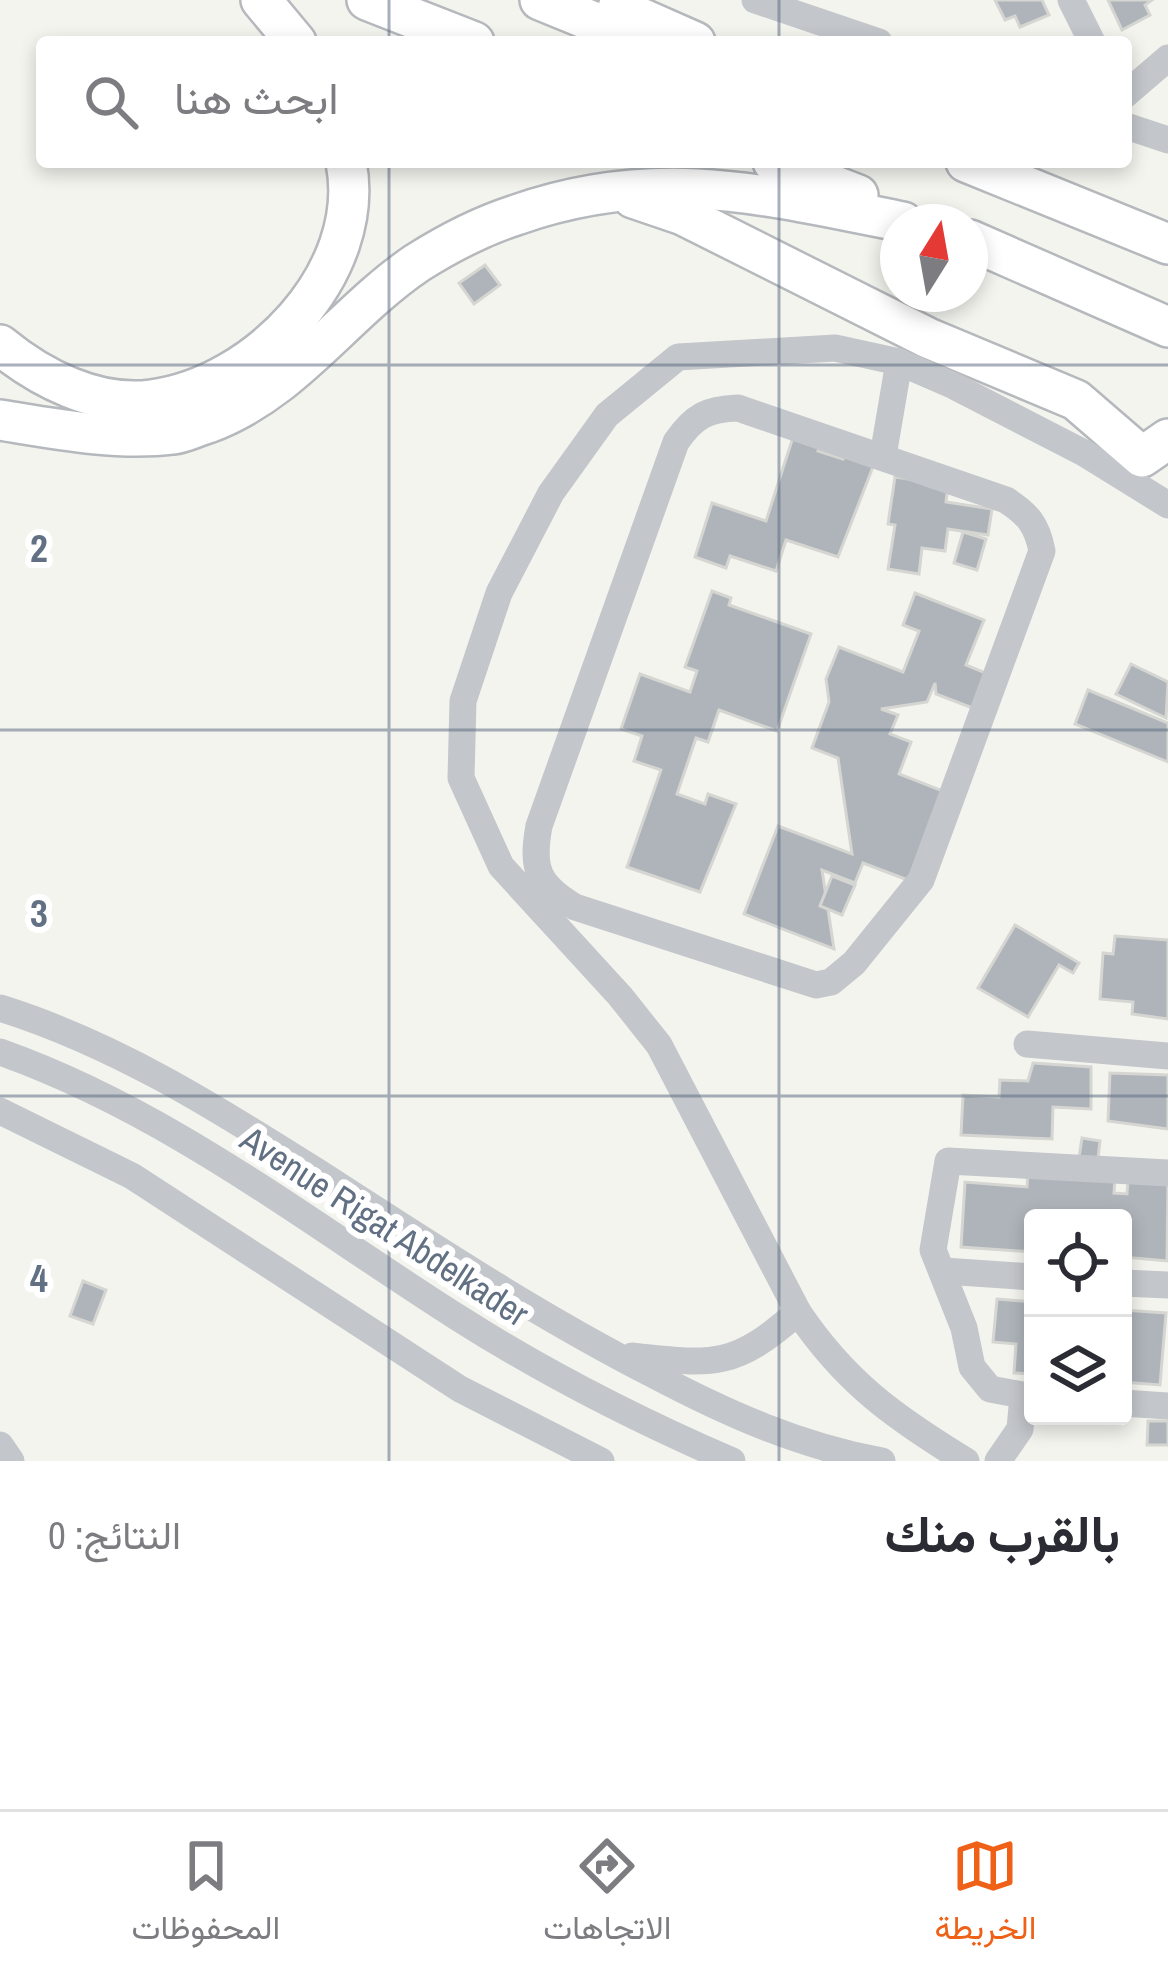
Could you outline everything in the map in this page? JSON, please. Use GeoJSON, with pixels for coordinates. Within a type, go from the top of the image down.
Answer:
{"type":"FeatureCollection","features":[{"type":"Feature","properties":{"kind":"highway"},"geometry":{"type":"LineString","coordinates":[[261,0],[291,36]]}},
{"type":"Feature","properties":{"kind":"highway"},"geometry":{"type":"LineString","coordinates":[[367,0],[459,36]]}},
{"type":"Feature","properties":{"kind":"highway"},"geometry":{"type":"LineString","coordinates":[[540,0],[628,36]]}},
{"type":"Feature","properties":{"kind":"highway"},"geometry":{"type":"LineString","coordinates":[[600,0],[681,36]]}},
{"type":"Feature","properties":{"kind":"highway"},"geometry":{"type":"LineString","coordinates":[[0,345],[55,382],[96,395],[148,401],[192,390],[267,348],[295,319],[335,256],[347,214],[346,168]]}},
{"type":"Feature","properties":{"kind":"highway"},"geometry":{"type":"LineString","coordinates":[[788,168],[881,204]]}},
{"type":"Feature","properties":{"kind":"highway"},"geometry":{"type":"LineString","coordinates":[[981,168],[1168,244]]}},
{"type":"Feature","properties":{"kind":"highway"},"geometry":{"type":"LineString","coordinates":[[0,420],[111,434],[175,434],[229,415],[278,387],[417,264],[513,215],[609,190],[662,185],[735,191],[880,218]]}},
{"type":"Feature","properties":{"kind":"highway"},"geometry":{"type":"LineString","coordinates":[[609,190],[683,215],[928,338],[1076,400],[1146,458]]}},
{"type":"Feature","properties":{"kind":"highway"},"geometry":{"type":"LineString","coordinates":[[988,248],[1168,327]]}},
{"type":"Feature","properties":{"kind":"street"},"geometry":{"type":"LineString","coordinates":[[755,0],[861,36]]}},
{"type":"Feature","properties":{"kind":"street"},"geometry":{"type":"LineString","coordinates":[[1071,0],[1089,36]]}},
{"type":"Feature","properties":{"kind":"street"},"geometry":{"type":"LineString","coordinates":[[1132,89],[1168,58]]}},
{"type":"Feature","properties":{"kind":"street"},"geometry":{"type":"LineString","coordinates":[[1132,122],[1168,140]]}},
{"type":"Feature","properties":{"kind":"street"},"geometry":{"type":"LineString","coordinates":[[966,1461],[877,1403],[838,1366],[798,1312],[658,1045],[620,996],[500,866],[461,778],[463,701],[499,593],[551,493],[607,415],[679,357],[835,348],[898,362],[1146,458],[1168,505]]}},
{"type":"Feature","properties":{"kind":"street"},"geometry":{"type":"LineString","coordinates":[[883,456],[898,362]]}},
{"type":"Feature","properties":{"kind":"street"},"geometry":{"type":"LineString","coordinates":[[738,407],[883,456],[1006,500],[1027,513],[1038,530],[1042,551],[921,880],[854,963],[831,982],[816,985],[575,908],[551,893],[538,872],[534,852],[539,826],[676,442],[690,422],[709,409],[738,407]]}},
{"type":"Feature","properties":{"kind":"street"},"geometry":{"type":"LineString","coordinates":[[0,1008],[81,1038],[196,1095],[532,1309],[613,1354],[789,1438],[882,1461]]}},
{"type":"Feature","properties":{"kind":"street"},"geometry":{"type":"LineString","coordinates":[[1027,1044],[1168,1056]]}},
{"type":"Feature","properties":{"kind":"street","name":"Avenue Rigat Abdelkader"},"geometry":{"type":"LineString","coordinates":[[0,1052],[149,1120],[512,1351],[620,1410],[732,1461]]}},
{"type":"Feature","properties":{"kind":"street"},"geometry":{"type":"LineString","coordinates":[[0,1111],[132,1176],[460,1389],[601,1461]]}},
{"type":"Feature","properties":{"kind":"street"},"geometry":{"type":"LineString","coordinates":[[1024,1396],[990,1389],[972,1367],[964,1328],[933,1250],[948,1161],[1168,1173]]}},
{"type":"Feature","properties":{"kind":"street"},"geometry":{"type":"LineString","coordinates":[[944,1271],[1024,1276]]}},
{"type":"Feature","properties":{"kind":"street"},"geometry":{"type":"LineString","coordinates":[[1132,1283],[1168,1286]]}},
{"type":"Feature","properties":{"kind":"street"},"geometry":{"type":"LineString","coordinates":[[613,1354],[696,1363],[734,1358],[767,1339],[798,1312]]}},
{"type":"Feature","properties":{"kind":"street"},"geometry":{"type":"LineString","coordinates":[[1132,1404],[1168,1406]]}},
{"type":"Feature","properties":{"kind":"street"},"geometry":{"type":"LineString","coordinates":[[998,1461],[1020,1429],[1024,1413]]}},
{"type":"Feature","properties":{"kind":"street"},"geometry":{"type":"LineString","coordinates":[[0,1445],[10,1461]]}},
{"type":"Feature","properties":{"kind":"building"},"geometry":{"type":"Polygon","coordinates":[[[995,0],[1042,0],[1049,15],[1020,27],[1015,16],[1005,20],[995,0]]]}},
{"type":"Feature","properties":{"kind":"building"},"geometry":{"type":"Polygon","coordinates":[[[1108,0],[1152,0],[1145,5],[1150,15],[1122,30],[1108,0]]]}},
{"type":"Feature","properties":{"kind":"building"},"geometry":{"type":"Polygon","coordinates":[[[485,265],[500,285],[474,304],[459,283],[485,265]]]}},
{"type":"Feature","properties":{"kind":"building"},"geometry":{"type":"Polygon","coordinates":[[[795,431],[822,440],[818,451],[843,459],[846,449],[876,459],[838,557],[786,540],[776,571],[730,556],[726,568],[695,557],[712,503],[766,521],[795,431]]]}},
{"type":"Feature","properties":{"kind":"building"},"geometry":{"type":"Polygon","coordinates":[[[895,477],[948,485],[946,502],[992,509],[988,535],[948,529],[945,551],[922,548],[919,574],[888,569],[895,525],[888,524],[895,477]]]}},
{"type":"Feature","properties":{"kind":"building"},"geometry":{"type":"Polygon","coordinates":[[[963,532],[986,539],[977,570],[954,563],[963,532]]]}},
{"type":"Feature","properties":{"kind":"building"},"geometry":{"type":"Polygon","coordinates":[[[712,591],[731,598],[729,605],[811,634],[777,731],[719,710],[708,742],[696,738],[677,794],[705,804],[708,794],[736,804],[700,892],[627,867],[661,770],[634,761],[642,736],[621,729],[640,674],[690,692],[697,671],[685,667],[712,591]]]}},
{"type":"Feature","properties":{"kind":"building"},"geometry":{"type":"Polygon","coordinates":[[[915,593],[984,620],[966,665],[988,674],[975,709],[936,694],[935,683],[927,702],[881,709],[898,715],[890,734],[911,742],[899,774],[948,793],[913,882],[863,863],[855,883],[822,870],[834,949],[744,914],[778,826],[852,854],[838,758],[812,748],[829,702],[826,679],[839,647],[903,672],[919,631],[903,625],[915,593]]]}},
{"type":"Feature","properties":{"kind":"building"},"geometry":{"type":"Polygon","coordinates":[[[1131,664],[1168,682],[1166,718],[1116,694],[1131,664]]]}},
{"type":"Feature","properties":{"kind":"building"},"geometry":{"type":"Polygon","coordinates":[[[1088,690],[1168,723],[1168,762],[1075,724],[1088,690]]]}},
{"type":"Feature","properties":{"kind":"building"},"geometry":{"type":"Polygon","coordinates":[[[832,876],[855,885],[842,915],[820,906],[832,876]]]}},
{"type":"Feature","properties":{"kind":"building"},"geometry":{"type":"Polygon","coordinates":[[[1015,925],[1079,963],[1073,973],[1059,965],[1028,1017],[978,988],[1015,925]]]}},
{"type":"Feature","properties":{"kind":"building"},"geometry":{"type":"Polygon","coordinates":[[[1115,936],[1168,940],[1168,1019],[1132,1014],[1133,1002],[1100,999],[1103,953],[1113,954],[1115,936]]]}},
{"type":"Feature","properties":{"kind":"building"},"geometry":{"type":"Polygon","coordinates":[[[1033,1063],[1091,1067],[1091,1109],[1053,1107],[1052,1139],[961,1135],[963,1095],[999,1097],[1000,1080],[1028,1081],[1033,1063]]]}},
{"type":"Feature","properties":{"kind":"building"},"geometry":{"type":"Polygon","coordinates":[[[1110,1073],[1168,1075],[1168,1129],[1108,1121],[1110,1073]]]}},
{"type":"Feature","properties":{"kind":"building"},"geometry":{"type":"Polygon","coordinates":[[[1082,1138],[1100,1141],[1098,1159],[1079,1157],[1082,1138]]]}},
{"type":"Feature","properties":{"kind":"building"},"geometry":{"type":"Polygon","coordinates":[[[1028,1172],[1115,1178],[1114,1193],[1127,1194],[1128,1179],[1168,1181],[1167,1261],[1132,1258],[1132,1209],[1024,1209],[1024,1251],[961,1247],[965,1182],[1027,1187],[1028,1172]]]}},
{"type":"Feature","properties":{"kind":"building"},"geometry":{"type":"Polygon","coordinates":[[[83,1281],[106,1290],[93,1324],[70,1316],[83,1281]]]}},
{"type":"Feature","properties":{"kind":"building"},"geometry":{"type":"Polygon","coordinates":[[[997,1299],[1024,1301],[1024,1374],[1014,1373],[1016,1344],[993,1342],[997,1299]]]}},
{"type":"Feature","properties":{"kind":"building"},"geometry":{"type":"Polygon","coordinates":[[[1132,1311],[1166,1313],[1160,1385],[1132,1383],[1132,1311]]]}},
{"type":"Feature","properties":{"kind":"building"},"geometry":{"type":"Polygon","coordinates":[[[1148,1421],[1168,1421],[1168,1445],[1147,1445],[1148,1421]]]}}]}
